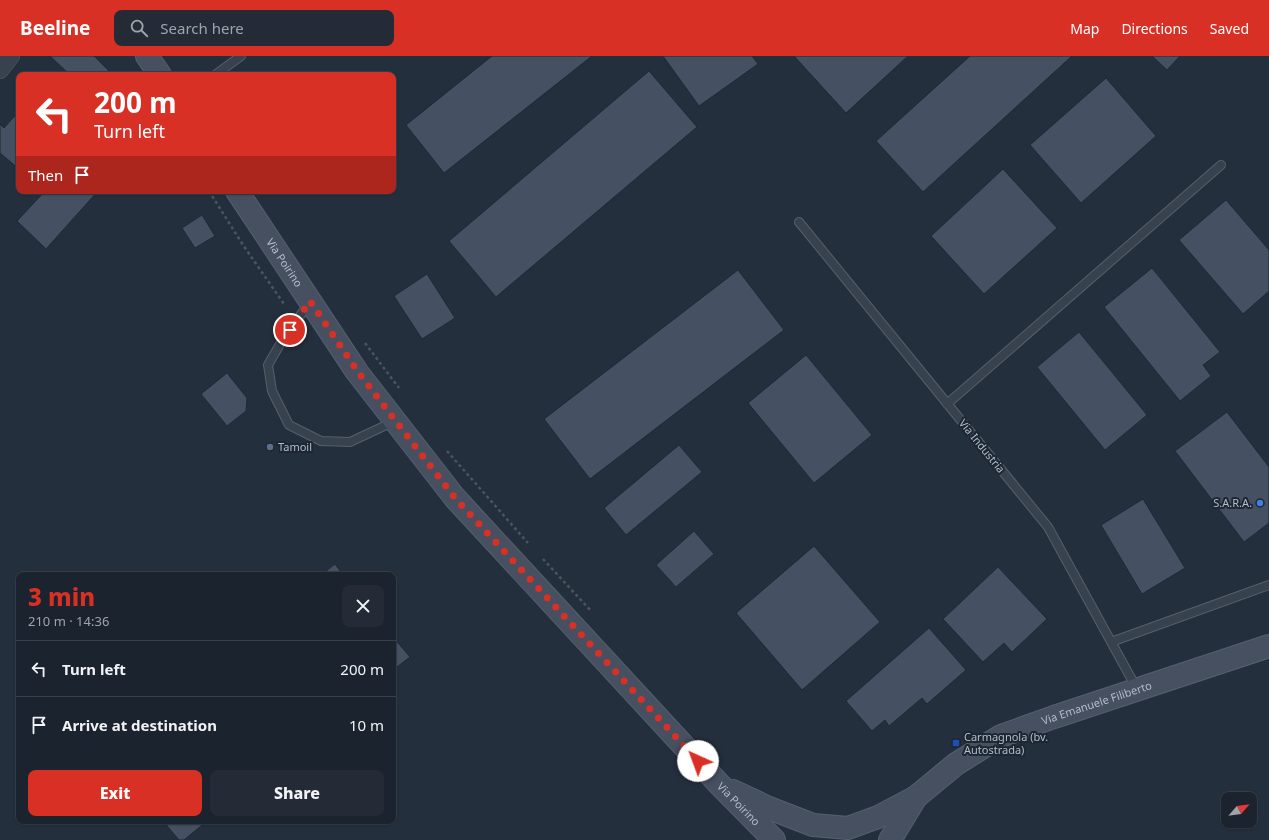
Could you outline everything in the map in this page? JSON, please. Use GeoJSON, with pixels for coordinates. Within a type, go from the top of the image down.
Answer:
{"type":"FeatureCollection","features":[{"type":"Feature","properties":{"kind":"main road"},"geometry":{"type":"LineString","coordinates":[[147,56],[158,72]]}},
{"type":"Feature","properties":{"kind":"main road","name":"Via Poirino"},"geometry":{"type":"LineString","coordinates":[[238,194],[358,372],[455,498],[719,784],[774,840]]}},
{"type":"Feature","properties":{"kind":"main road","name":"Via Emanuele Filiberto"},"geometry":{"type":"LineString","coordinates":[[916,797],[956,764],[1001,736],[1269,646]]}},
{"type":"Feature","properties":{"kind":"main road"},"geometry":{"type":"LineString","coordinates":[[719,784],[768,808],[813,825],[844,834],[916,797]]}},
{"type":"Feature","properties":{"kind":"main road"},"geometry":{"type":"LineString","coordinates":[[890,840],[916,797]]}},
{"type":"Feature","properties":{"kind":"street"},"geometry":{"type":"LineString","coordinates":[[0,70],[11,56]]}},
{"type":"Feature","properties":{"kind":"lane"},"geometry":{"type":"LineString","coordinates":[[219,72],[241,56]]}},
{"type":"Feature","properties":{"kind":"lane"},"geometry":{"type":"LineString","coordinates":[[948,404],[1221,165]]}},
{"type":"Feature","properties":{"kind":"lane","name":"Via Industria"},"geometry":{"type":"LineString","coordinates":[[799,222],[1048,527],[1138,689]]}},
{"type":"Feature","properties":{"kind":"lane"},"geometry":{"type":"LineString","coordinates":[[310,301],[283,339],[268,365],[272,391],[289,425],[321,441],[350,442],[395,421]]}},
{"type":"Feature","properties":{"kind":"lane"},"geometry":{"type":"LineString","coordinates":[[1111,642],[1269,585]]}},
{"type":"Feature","properties":{"kind":"path"},"geometry":{"type":"LineString","coordinates":[[364,340],[400,390]]}},
{"type":"Feature","properties":{"kind":"path"},"geometry":{"type":"LineString","coordinates":[[443,446],[528,544]]}},
{"type":"Feature","properties":{"kind":"path"},"geometry":{"type":"LineString","coordinates":[[539,555],[597,617]]}},
{"type":"Feature","properties":{"kind":"building"},"geometry":{"type":"Polygon","coordinates":[[[50,56],[94,56],[110,72],[67,72],[50,56]]]}},
{"type":"Feature","properties":{"kind":"building"},"geometry":{"type":"Polygon","coordinates":[[[492,56],[592,56],[444,173],[406,125],[492,56]]]}},
{"type":"Feature","properties":{"kind":"building"},"geometry":{"type":"Polygon","coordinates":[[[663,56],[752,56],[758,64],[699,106],[663,56]]]}},
{"type":"Feature","properties":{"kind":"building"},"geometry":{"type":"Polygon","coordinates":[[[794,56],[908,56],[846,113],[794,56]]]}},
{"type":"Feature","properties":{"kind":"building"},"geometry":{"type":"Polygon","coordinates":[[[970,56],[1072,56],[923,192],[876,141],[970,56]]]}},
{"type":"Feature","properties":{"kind":"building"},"geometry":{"type":"Polygon","coordinates":[[[1152,56],[1180,56],[1167,70],[1152,56]]]}},
{"type":"Feature","properties":{"kind":"building"},"geometry":{"type":"Polygon","coordinates":[[[649,71],[697,127],[496,297],[449,241],[649,71]]]}},
{"type":"Feature","properties":{"kind":"building"},"geometry":{"type":"Polygon","coordinates":[[[1106,78],[1156,136],[1081,203],[1030,145],[1106,78]]]}},
{"type":"Feature","properties":{"kind":"building"},"geometry":{"type":"Polygon","coordinates":[[[16,114],[16,166],[0,153],[0,124],[4,128],[16,114]]]}},
{"type":"Feature","properties":{"kind":"building"},"geometry":{"type":"Polygon","coordinates":[[[1003,169],[1057,228],[984,294],[931,236],[1003,169]]]}},
{"type":"Feature","properties":{"kind":"building"},"geometry":{"type":"Polygon","coordinates":[[[42,194],[95,194],[46,249],[17,221],[42,194]]]}},
{"type":"Feature","properties":{"kind":"building"},"geometry":{"type":"Polygon","coordinates":[[[1226,200],[1269,250],[1269,291],[1243,314],[1179,240],[1226,200]]]}},
{"type":"Feature","properties":{"kind":"building"},"geometry":{"type":"Polygon","coordinates":[[[202,215],[215,236],[195,248],[182,228],[202,215]]]}},
{"type":"Feature","properties":{"kind":"building"},"geometry":{"type":"Polygon","coordinates":[[[1152,268],[1220,352],[1203,365],[1211,376],[1180,401],[1104,307],[1152,268]]]}},
{"type":"Feature","properties":{"kind":"building"},"geometry":{"type":"Polygon","coordinates":[[[738,270],[784,330],[590,479],[544,419],[738,270]]]}},
{"type":"Feature","properties":{"kind":"building"},"geometry":{"type":"Polygon","coordinates":[[[427,274],[455,318],[422,339],[394,296],[427,274]]]}},
{"type":"Feature","properties":{"kind":"building"},"geometry":{"type":"Polygon","coordinates":[[[1079,332],[1147,415],[1105,450],[1037,367],[1079,332]]]}},
{"type":"Feature","properties":{"kind":"building"},"geometry":{"type":"Polygon","coordinates":[[[806,355],[872,435],[814,483],[748,403],[806,355]]]}},
{"type":"Feature","properties":{"kind":"building"},"geometry":{"type":"Polygon","coordinates":[[[227,373],[247,398],[246,411],[227,426],[201,394],[227,373]]]}},
{"type":"Feature","properties":{"kind":"building"},"geometry":{"type":"Polygon","coordinates":[[[1227,412],[1269,467],[1269,523],[1244,542],[1175,451],[1227,412]]]}},
{"type":"Feature","properties":{"kind":"building"},"geometry":{"type":"Polygon","coordinates":[[[679,445],[702,472],[626,535],[604,508],[679,445]]]}},
{"type":"Feature","properties":{"kind":"building"},"geometry":{"type":"Polygon","coordinates":[[[1143,499],[1185,568],[1142,594],[1101,525],[1143,499]]]}},
{"type":"Feature","properties":{"kind":"building"},"geometry":{"type":"Polygon","coordinates":[[[694,531],[714,554],[676,587],[656,565],[694,531]]]}},
{"type":"Feature","properties":{"kind":"building"},"geometry":{"type":"Polygon","coordinates":[[[814,546],[880,622],[802,690],[736,613],[814,546]]]}},
{"type":"Feature","properties":{"kind":"building"},"geometry":{"type":"Polygon","coordinates":[[[335,564],[341,572],[325,572],[335,564]]]}},
{"type":"Feature","properties":{"kind":"building"},"geometry":{"type":"Polygon","coordinates":[[[998,567],[1047,619],[1012,652],[1004,643],[983,662],[943,619],[998,567]]]}},
{"type":"Feature","properties":{"kind":"building"},"geometry":{"type":"Polygon","coordinates":[[[929,628],[966,670],[927,704],[922,698],[889,726],[885,720],[872,731],[846,701],[929,628]]]}},
{"type":"Feature","properties":{"kind":"building"},"geometry":{"type":"Polygon","coordinates":[[[396,641],[410,657],[396,668],[396,641]]]}},
{"type":"Feature","properties":{"kind":"building"},"geometry":{"type":"Polygon","coordinates":[[[166,824],[203,824],[184,840],[179,840],[166,824]]]}},
{"type":"Feature","properties":{"kind":"place","name":"Tamoil"},"geometry":{"type":"Point","coordinates":[270,447]}},
{"type":"Feature","properties":{"kind":"place","name":"S.A.R.A."},"geometry":{"type":"Point","coordinates":[1260,503]}},
{"type":"Feature","properties":{"kind":"place","name":"Carmagnola (bv. Autostrada)"},"geometry":{"type":"Point","coordinates":[956,743]}},
{"type":"Feature","properties":{"kind":"route"},"geometry":{"type":"LineString","coordinates":[[290,330],[310,301],[358,372],[455,498],[698,761]]}}]}
